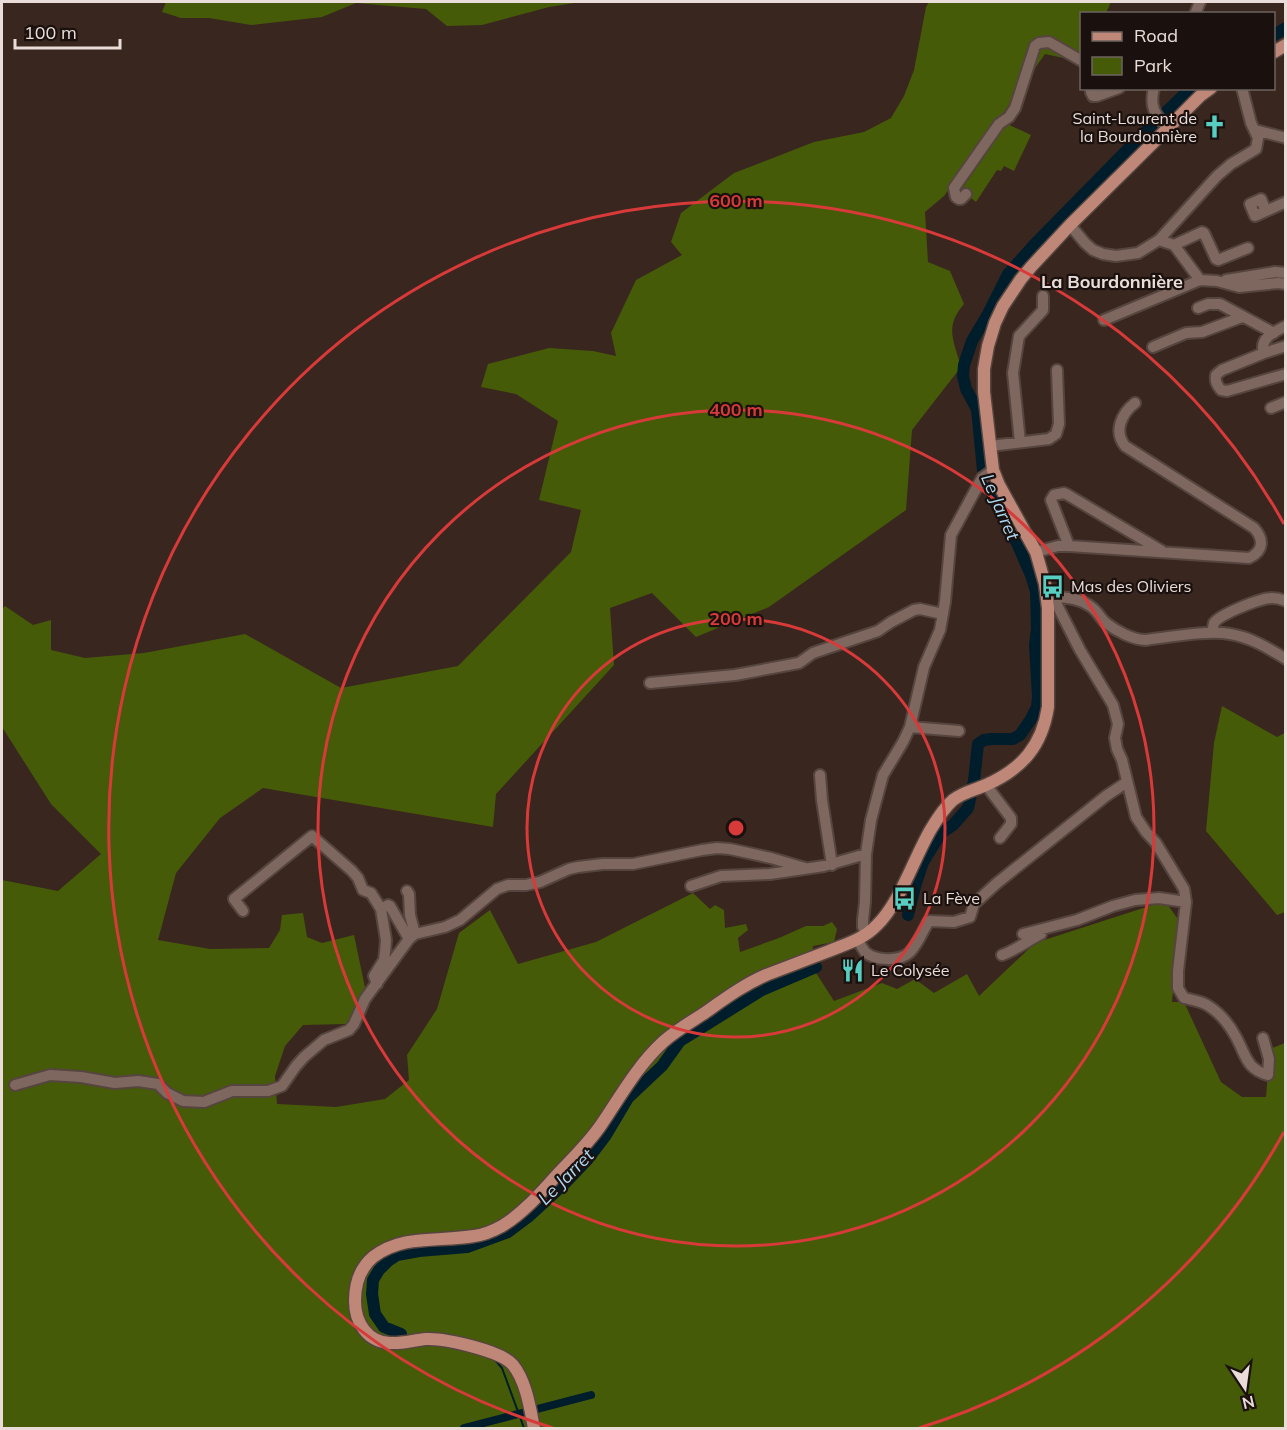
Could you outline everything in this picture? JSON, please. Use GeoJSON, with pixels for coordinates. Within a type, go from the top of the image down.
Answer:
{"type":"FeatureCollection","features":[{"type":"Feature","properties":{"kind":"main road"},"geometry":{"type":"LineString","coordinates":[[534,1428],[524,1388],[515,1367],[508,1360],[493,1353],[441,1339],[387,1344],[367,1334],[356,1312],[355,1299],[361,1271],[369,1260],[393,1245],[408,1241],[471,1237],[485,1234],[512,1220],[584,1147],[627,1084],[662,1043],[677,1030],[754,981],[862,937],[877,926],[892,907],[937,819],[952,801],[1010,771],[1027,758],[1046,723],[1050,596],[1036,552],[999,485],[988,474],[990,446],[984,369],[988,346],[1003,306],[1021,279],[1163,122],[1208,90]]}},
{"type":"Feature","properties":{"kind":"street"},"geometry":{"type":"LineString","coordinates":[[966,194],[959,199],[956,197],[954,188],[999,124],[1009,117],[1015,108],[1035,46],[1049,42],[1080,59]]}},
{"type":"Feature","properties":{"kind":"street"},"geometry":{"type":"LineString","coordinates":[[1092,90],[1093,96],[1097,96],[1114,90]]}},
{"type":"Feature","properties":{"kind":"street"},"geometry":{"type":"LineString","coordinates":[[1154,90],[1152,103],[1163,122]]}},
{"type":"Feature","properties":{"kind":"street"},"geometry":{"type":"LineString","coordinates":[[1070,225],[1085,243],[1093,250],[1103,254],[1116,256],[1138,253],[1159,240],[1218,176],[1256,149],[1258,138],[1251,123],[1243,90]]}},
{"type":"Feature","properties":{"kind":"street"},"geometry":{"type":"LineString","coordinates":[[1255,130],[1286,138]]}},
{"type":"Feature","properties":{"kind":"street"},"geometry":{"type":"LineString","coordinates":[[1266,211],[1286,202]]}},
{"type":"Feature","properties":{"kind":"street"},"geometry":{"type":"LineString","coordinates":[[1174,246],[1173,234],[1176,222]]}},
{"type":"Feature","properties":{"kind":"street"},"geometry":{"type":"LineString","coordinates":[[1174,246],[1202,232],[1215,259],[1218,260],[1248,248]]}},
{"type":"Feature","properties":{"kind":"street"},"geometry":{"type":"LineString","coordinates":[[1159,240],[1174,246],[1200,280]]}},
{"type":"Feature","properties":{"kind":"street"},"geometry":{"type":"LineString","coordinates":[[1104,320],[1200,280],[1216,281],[1275,272],[1286,273]]}},
{"type":"Feature","properties":{"kind":"street"},"geometry":{"type":"LineString","coordinates":[[1216,281],[1239,287],[1286,284]]}},
{"type":"Feature","properties":{"kind":"street"},"geometry":{"type":"LineString","coordinates":[[1020,442],[1013,373],[1019,336],[1043,310],[1043,297]]}},
{"type":"Feature","properties":{"kind":"street"},"geometry":{"type":"LineString","coordinates":[[1198,308],[1208,304],[1220,304],[1274,333]]}},
{"type":"Feature","properties":{"kind":"street"},"geometry":{"type":"LineString","coordinates":[[1153,347],[1186,333],[1202,332],[1242,317]]}},
{"type":"Feature","properties":{"kind":"street"},"geometry":{"type":"LineString","coordinates":[[1264,353],[1263,342],[1286,326]]}},
{"type":"Feature","properties":{"kind":"street"},"geometry":{"type":"LineString","coordinates":[[1286,346],[1222,370],[1216,375],[1216,384],[1221,390],[1234,390],[1286,374]]}},
{"type":"Feature","properties":{"kind":"street"},"geometry":{"type":"LineString","coordinates":[[990,446],[1049,440],[1056,434],[1059,424],[1057,370]]}},
{"type":"Feature","properties":{"kind":"street"},"geometry":{"type":"LineString","coordinates":[[1271,408],[1286,402]]}},
{"type":"Feature","properties":{"kind":"street"},"geometry":{"type":"LineString","coordinates":[[1036,552],[1058,546],[1069,546],[1249,558],[1258,551],[1262,539],[1254,528],[1125,446],[1119,434],[1120,425],[1128,408],[1135,403]]}},
{"type":"Feature","properties":{"kind":"street"},"geometry":{"type":"LineString","coordinates":[[988,474],[951,535],[940,630],[924,667],[910,727],[884,775],[871,820],[866,854],[863,950],[869,955],[894,959],[905,957],[912,950],[929,921],[954,922],[970,917],[974,904],[996,883],[1106,796],[1128,782]]}},
{"type":"Feature","properties":{"kind":"street"},"geometry":{"type":"LineString","coordinates":[[1069,546],[1051,500],[1059,493],[1068,495],[1165,552]]}},
{"type":"Feature","properties":{"kind":"street"},"geometry":{"type":"LineString","coordinates":[[1050,596],[1073,598],[1088,604],[1107,624],[1137,640],[1227,633],[1257,642],[1286,659]]}},
{"type":"Feature","properties":{"kind":"street"},"geometry":{"type":"LineString","coordinates":[[1050,596],[1113,705],[1118,724],[1115,738],[1136,817],[1156,843],[1184,890],[1186,902],[1178,988],[1184,998],[1205,1003],[1222,1016],[1236,1036],[1246,1059],[1257,1072],[1268,1075],[1269,1059],[1263,1038]]}},
{"type":"Feature","properties":{"kind":"street"},"geometry":{"type":"LineString","coordinates":[[1212,633],[1214,624],[1221,617],[1235,610],[1270,598],[1286,601]]}},
{"type":"Feature","properties":{"kind":"street"},"geometry":{"type":"LineString","coordinates":[[650,683],[735,675],[799,663],[813,653],[878,632],[891,621],[914,610],[920,609],[943,614]]}},
{"type":"Feature","properties":{"kind":"street"},"geometry":{"type":"LineString","coordinates":[[910,727],[959,731]]}},
{"type":"Feature","properties":{"kind":"street"},"geometry":{"type":"LineString","coordinates":[[820,775],[832,865]]}},
{"type":"Feature","properties":{"kind":"street"},"geometry":{"type":"LineString","coordinates":[[982,787],[1011,818],[1011,824],[1000,838]]}},
{"type":"Feature","properties":{"kind":"street"},"geometry":{"type":"LineString","coordinates":[[243,911],[234,899],[312,836],[352,871],[363,890],[371,893],[381,909],[386,940],[384,960],[374,976],[377,984]]}},
{"type":"Feature","properties":{"kind":"street"},"geometry":{"type":"LineString","coordinates":[[15,1085],[50,1075],[81,1077],[115,1083],[138,1081],[158,1084],[167,1094],[183,1101],[194,1102],[204,1102],[232,1091],[268,1091],[282,1086],[296,1066],[324,1040],[348,1030],[354,1024],[366,999],[412,936],[445,927],[460,920],[497,889],[508,885],[540,882],[578,867],[633,864],[717,848],[730,849],[805,868]]}},
{"type":"Feature","properties":{"kind":"street"},"geometry":{"type":"LineString","coordinates":[[691,886],[721,876],[770,874],[832,865],[866,854]]}},
{"type":"Feature","properties":{"kind":"street"},"geometry":{"type":"LineString","coordinates":[[407,891],[412,936]]}},
{"type":"Feature","properties":{"kind":"street"},"geometry":{"type":"LineString","coordinates":[[1023,934],[1054,927],[1135,900],[1159,898],[1186,902]]}},
{"type":"Feature","properties":{"kind":"street"},"geometry":{"type":"LineString","coordinates":[[381,909],[390,906],[412,936]]}},
{"type":"Feature","properties":{"kind":"street"},"geometry":{"type":"LineString","coordinates":[[1002,955],[1014,951],[1030,939],[1054,927]]}},
{"type":"Feature","properties":{"kind":"green space"},"geometry":{"type":"Polygon","coordinates":[[[166,2],[581,2],[549,7],[482,25],[447,26],[426,9],[356,3],[322,17],[251,25],[209,18],[181,18],[162,12],[166,2]]]}},
{"type":"Feature","properties":{"kind":"green space"},"geometry":{"type":"Polygon","coordinates":[[[929,2],[1111,2],[1106,12],[1080,12],[1080,56],[1077,61],[1045,54],[944,196],[925,212],[928,262],[950,271],[964,304],[952,327],[961,367],[912,430],[906,510],[769,607],[696,637],[652,593],[610,608],[614,665],[496,794],[493,827],[263,788],[220,818],[176,873],[158,940],[210,949],[269,948],[280,930],[282,915],[303,913],[307,937],[322,943],[354,935],[367,997],[347,1024],[303,1025],[285,1046],[275,1076],[277,1104],[336,1107],[385,1099],[409,1080],[407,1055],[437,1009],[459,933],[490,910],[518,964],[596,942],[693,893],[710,909],[715,905],[724,910],[725,928],[746,924],[748,930],[738,938],[740,952],[806,926],[823,926],[832,922],[837,929],[834,942],[813,946],[811,965],[834,1001],[882,983],[897,989],[915,979],[934,993],[967,974],[979,996],[1035,943],[1165,901],[1180,922],[1172,1002],[1184,1002],[1221,1082],[1242,1097],[1266,1097],[1270,1049],[1285,1043],[1285,1428],[2,1428],[2,880],[58,891],[101,854],[51,804],[2,727],[2,609],[5,606],[33,625],[51,620],[51,650],[85,658],[144,653],[245,634],[341,688],[458,666],[571,552],[581,510],[539,500],[558,421],[516,394],[481,387],[488,364],[549,348],[593,351],[616,356],[611,333],[636,280],[682,255],[671,242],[681,213],[734,173],[814,142],[864,132],[891,118],[904,96],[914,70],[926,7],[929,2]]]}},
{"type":"Feature","properties":{"kind":"green space"},"geometry":{"type":"Polygon","coordinates":[[[1005,123],[1031,135],[1014,171],[1004,166],[1001,171],[997,170],[976,202],[961,190],[984,157],[986,148],[1005,123]]]}},
{"type":"Feature","properties":{"kind":"green space"},"geometry":{"type":"Polygon","coordinates":[[[1222,706],[1277,737],[1285,733],[1285,912],[1277,915],[1206,831],[1214,743],[1222,706]]]}},
{"type":"Feature","properties":{"kind":"waterway","name":"Le Jarret"},"geometry":{"type":"LineString","coordinates":[[1275,34],[1286,28]]}},
{"type":"Feature","properties":{"kind":"waterway","name":"Le Jarret"},"geometry":{"type":"LineString","coordinates":[[908,915],[923,862],[941,833],[953,825],[968,808],[978,744],[984,740],[1013,739],[1020,735],[1037,707],[1036,591],[1013,534],[995,502],[983,470],[977,409],[966,389],[963,376],[972,341],[1008,274],[1136,141],[1189,90]]}},
{"type":"Feature","properties":{"kind":"waterway","name":"Le Jarret"},"geometry":{"type":"LineString","coordinates":[[401,1334],[384,1327],[375,1314],[372,1294],[373,1280],[388,1261],[397,1255],[419,1251],[467,1247],[508,1232],[528,1217],[587,1160],[606,1135],[628,1098],[662,1066],[680,1041],[762,990],[816,967]]}},
{"type":"Feature","properties":{"kind":"waterway","name":"Le Jarret"},"geometry":{"type":"LineString","coordinates":[[495,1360],[502,1368],[524,1428]]}},
{"type":"Feature","properties":{"kind":"waterway"},"geometry":{"type":"LineString","coordinates":[[464,1428],[591,1395]]}},
{"type":"Feature","properties":{"kind":"place","name":"Saint-Laurent de la Bourdonnière"},"geometry":{"type":"Point","coordinates":[1215,127]}},
{"type":"Feature","properties":{"kind":"place","name":"Mas des Oliviers"},"geometry":{"type":"Point","coordinates":[1053,586]}},
{"type":"Feature","properties":{"kind":"place","name":"La Fève"},"geometry":{"type":"Point","coordinates":[905,898]}},
{"type":"Feature","properties":{"kind":"place","name":"Le Colysée"},"geometry":{"type":"Point","coordinates":[853,970]}},
{"type":"Feature","properties":{"kind":"district","name":"La Bourdonnière"},"geometry":{"type":"Point","coordinates":[1112,282]}}]}
